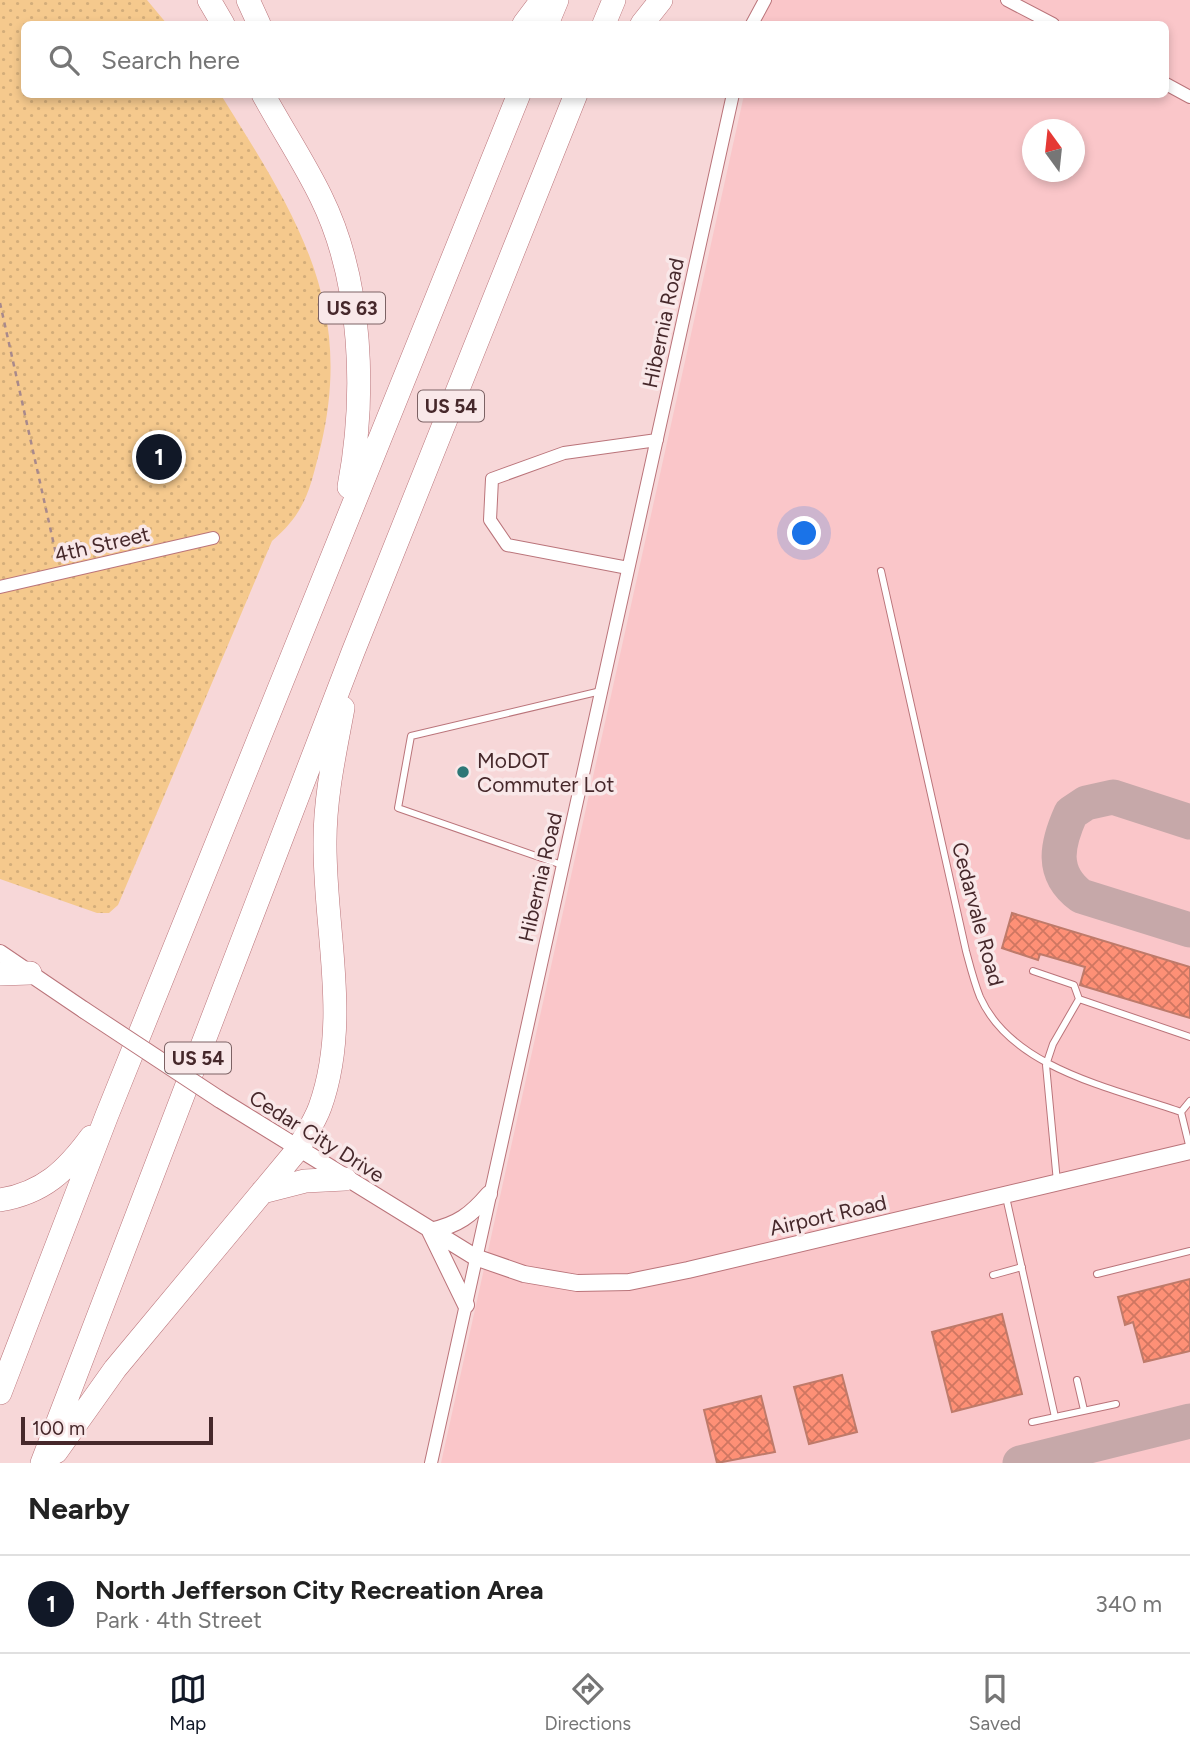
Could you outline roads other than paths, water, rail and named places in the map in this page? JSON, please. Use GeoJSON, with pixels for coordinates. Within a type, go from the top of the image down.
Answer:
{"type":"FeatureCollection","features":[{"type":"Feature","properties":{"kind":"highway"},"geometry":{"type":"LineString","coordinates":[[209,0],[221,21]]}},
{"type":"Feature","properties":{"kind":"highway"},"geometry":{"type":"LineString","coordinates":[[248,0],[258,21]]}},
{"type":"Feature","properties":{"kind":"highway"},"geometry":{"type":"LineString","coordinates":[[526,21],[542,0]]}},
{"type":"Feature","properties":{"kind":"highway"},"geometry":{"type":"LineString","coordinates":[[548,21],[557,0]]}},
{"type":"Feature","properties":{"kind":"highway"},"geometry":{"type":"LineString","coordinates":[[605,21],[614,0]]}},
{"type":"Feature","properties":{"kind":"highway"},"geometry":{"type":"LineString","coordinates":[[644,21],[661,0]]}},
{"type":"Feature","properties":{"kind":"highway","name":"US 63"},"geometry":{"type":"LineString","coordinates":[[265,98],[322,199],[339,247],[349,291],[360,375],[356,452],[339,538]]}},
{"type":"Feature","properties":{"kind":"highway","name":"US 54"},"geometry":{"type":"LineString","coordinates":[[0,1392],[107,1115],[517,98]]}},
{"type":"Feature","properties":{"kind":"highway","name":"US 54"},"geometry":{"type":"LineString","coordinates":[[42,1463],[353,652],[574,98]]}},
{"type":"Feature","properties":{"kind":"highway"},"geometry":{"type":"LineString","coordinates":[[549,160],[589,98]]}},
{"type":"Feature","properties":{"kind":"highway"},"geometry":{"type":"LineString","coordinates":[[48,1463],[115,1369],[298,1149],[320,1108],[331,1062],[336,1011],[325,841],[330,776],[353,652]]}},
{"type":"Feature","properties":{"kind":"highway"},"geometry":{"type":"LineString","coordinates":[[0,974],[30,973]]}},
{"type":"Feature","properties":{"kind":"highway"},"geometry":{"type":"LineString","coordinates":[[0,1200],[40,1189],[60,1175],[107,1115]]}},
{"type":"Feature","properties":{"kind":"highway"},"geometry":{"type":"LineString","coordinates":[[262,1192],[305,1181],[345,1179]]}},
{"type":"Feature","properties":{"kind":"street"},"geometry":{"type":"LineString","coordinates":[[754,21],[765,0]]}},
{"type":"Feature","properties":{"kind":"street"},"geometry":{"type":"LineString","coordinates":[[1007,0],[1047,21]]}},
{"type":"Feature","properties":{"kind":"street"},"geometry":{"type":"LineString","coordinates":[[1169,86],[1190,97]]}},
{"type":"Feature","properties":{"kind":"street","name":"Hibernia Road"},"geometry":{"type":"LineString","coordinates":[[431,1463],[732,98]]}},
{"type":"Feature","properties":{"kind":"street"},"geometry":{"type":"LineString","coordinates":[[628,568],[508,545],[490,520],[492,479],[564,453],[657,440]]}},
{"type":"Feature","properties":{"kind":"street","name":"4th Street"},"geometry":{"type":"LineString","coordinates":[[0,587],[213,537]]}},
{"type":"Feature","properties":{"kind":"street","name":"Cedar City Drive"},"geometry":{"type":"LineString","coordinates":[[0,953],[219,1099],[475,1257]]}},
{"type":"Feature","properties":{"kind":"street","name":"Airport Road"},"geometry":{"type":"LineString","coordinates":[[475,1257],[524,1274],[577,1283],[629,1282],[1057,1184],[1190,1150]]}},
{"type":"Feature","properties":{"kind":"street"},"geometry":{"type":"LineString","coordinates":[[466,1305],[430,1231],[454,1226],[471,1215],[489,1194]]}},
{"type":"Feature","properties":{"kind":"lane","name":"Cedarvale Road"},"geometry":{"type":"LineString","coordinates":[[881,571],[966,951],[981,999],[1013,1040],[1046,1065],[1181,1112]]}},
{"type":"Feature","properties":{"kind":"lane"},"geometry":{"type":"LineString","coordinates":[[562,865],[398,807],[411,736],[601,691]]}},
{"type":"Feature","properties":{"kind":"lane"},"geometry":{"type":"LineString","coordinates":[[1032,971],[1074,985],[1079,999],[1053,1045],[1046,1065],[1057,1184]]}},
{"type":"Feature","properties":{"kind":"lane"},"geometry":{"type":"LineString","coordinates":[[1079,999],[1190,1037]]}},
{"type":"Feature","properties":{"kind":"lane"},"geometry":{"type":"LineString","coordinates":[[1190,1101],[1181,1112],[1190,1150]]}},
{"type":"Feature","properties":{"kind":"lane"},"geometry":{"type":"LineString","coordinates":[[1006,1195],[1055,1417]]}},
{"type":"Feature","properties":{"kind":"lane"},"geometry":{"type":"LineString","coordinates":[[1097,1274],[1190,1251]]}},
{"type":"Feature","properties":{"kind":"lane"},"geometry":{"type":"LineString","coordinates":[[993,1275],[1022,1267]]}},
{"type":"Feature","properties":{"kind":"lane"},"geometry":{"type":"LineString","coordinates":[[1077,1380],[1084,1410]]}},
{"type":"Feature","properties":{"kind":"lane"},"geometry":{"type":"LineString","coordinates":[[1031,1422],[1116,1404]]}},
{"type":"Feature","properties":{"kind":"place","name":"North Jefferson City Recreation Area"},"geometry":{"type":"Point","coordinates":[159,457]}},
{"type":"Feature","properties":{"kind":"place","name":"MoDOT Commuter Lot"},"geometry":{"type":"Point","coordinates":[463,772]}}]}
